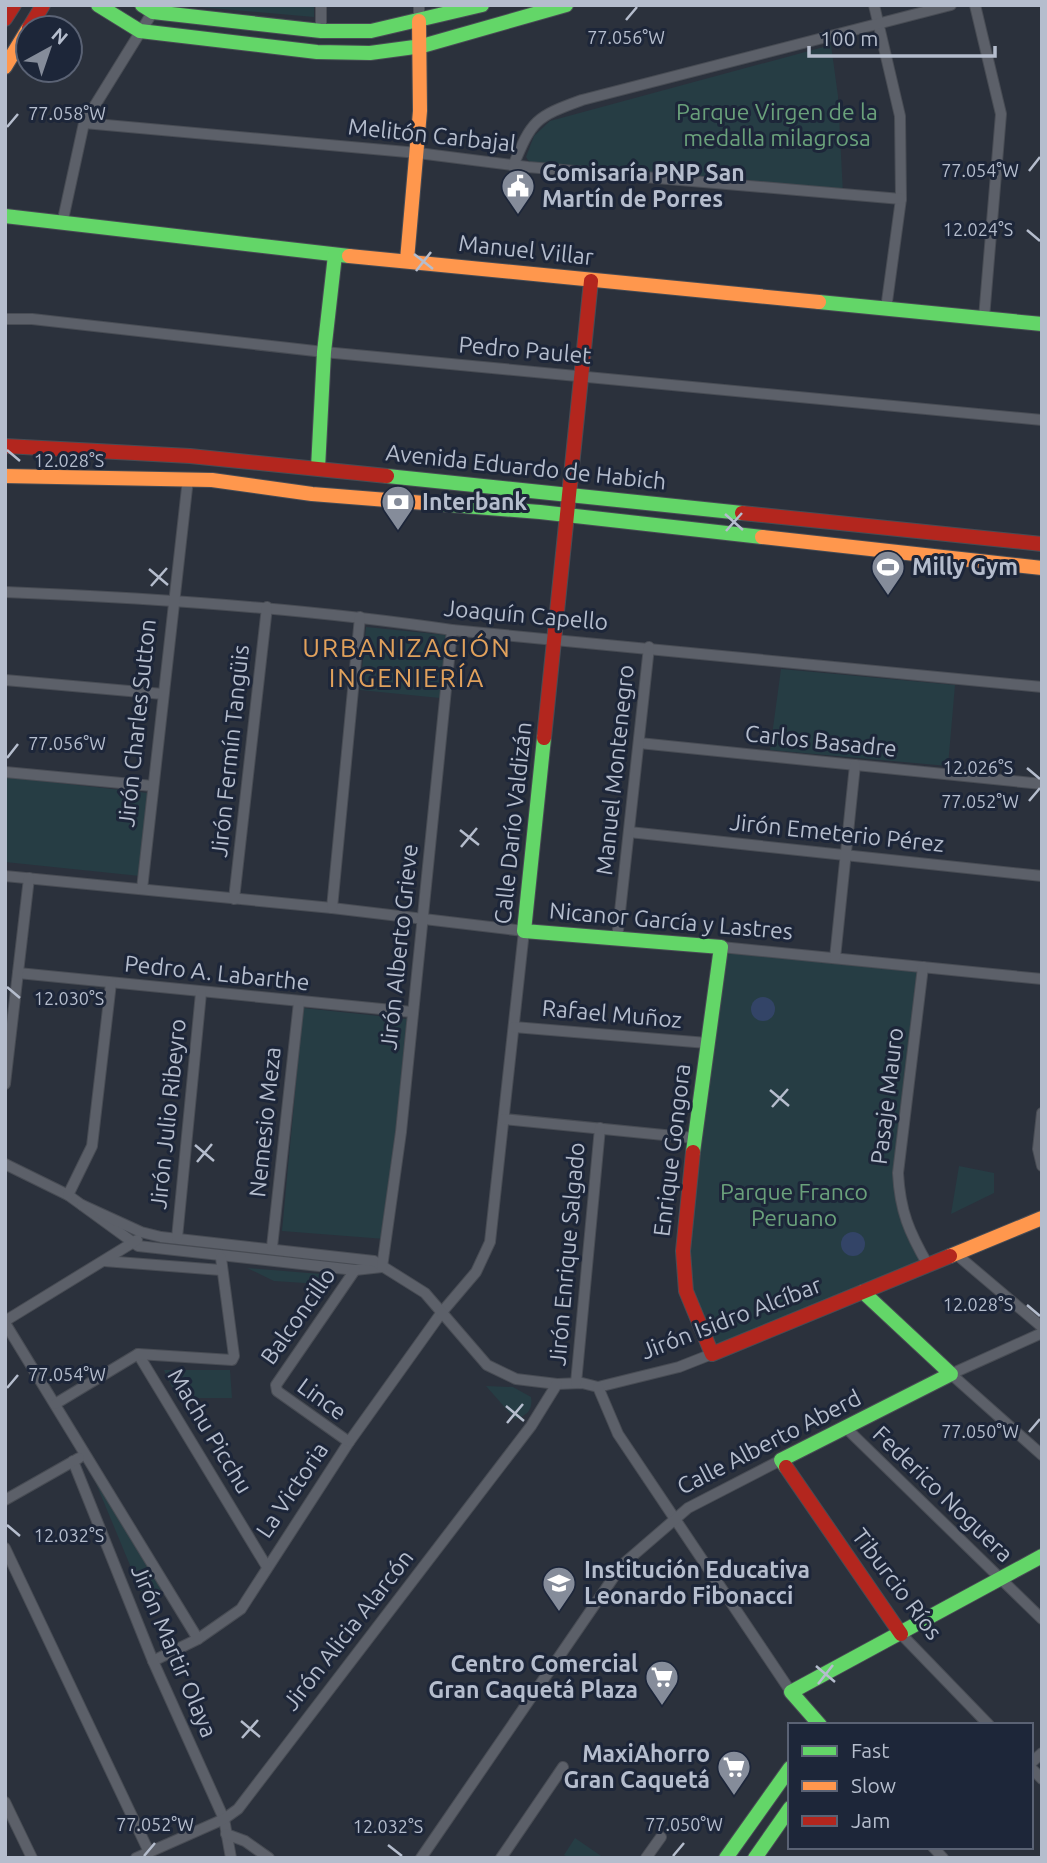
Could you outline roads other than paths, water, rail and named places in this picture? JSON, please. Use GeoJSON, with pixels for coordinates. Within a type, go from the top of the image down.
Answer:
{"type":"FeatureCollection","features":[{"type":"Feature","properties":{"kind":"main road"},"geometry":{"type":"LineString","coordinates":[[5,19],[14,5]]}},
{"type":"Feature","properties":{"kind":"main road"},"geometry":{"type":"LineString","coordinates":[[98,5],[140,31],[317,52],[370,53],[422,47],[566,5]]}},
{"type":"Feature","properties":{"kind":"main road"},"geometry":{"type":"LineString","coordinates":[[150,7],[321,31],[372,31],[482,5]]}},
{"type":"Feature","properties":{"kind":"main road"},"geometry":{"type":"LineString","coordinates":[[407,260],[418,153],[422,47],[419,21]]}},
{"type":"Feature","properties":{"kind":"main road","name":"Manuel Villar"},"geometry":{"type":"LineString","coordinates":[[5,216],[335,255],[1042,324]]}},
{"type":"Feature","properties":{"kind":"main road"},"geometry":{"type":"LineString","coordinates":[[318,468],[324,352],[335,255]]}},
{"type":"Feature","properties":{"kind":"main road","name":"Calle Darío Valdizán"},"geometry":{"type":"LineString","coordinates":[[524,931],[592,281]]}},
{"type":"Feature","properties":{"kind":"main road","name":"Avenida Eduardo de Habich"},"geometry":{"type":"LineString","coordinates":[[5,446],[190,456],[318,468],[1042,544]]}},
{"type":"Feature","properties":{"kind":"main road"},"geometry":{"type":"LineString","coordinates":[[31,447],[19,457],[18,463],[31,478]]}},
{"type":"Feature","properties":{"kind":"main road","name":"Avenida Eduardo de Habich"},"geometry":{"type":"LineString","coordinates":[[5,476],[188,479],[312,494],[569,515],[1042,568]]}},
{"type":"Feature","properties":{"kind":"main road","name":"Nicanor García y Lastres"},"geometry":{"type":"LineString","coordinates":[[524,931],[721,947]]}},
{"type":"Feature","properties":{"kind":"main road","name":"Enrique Gongora"},"geometry":{"type":"LineString","coordinates":[[712,1354],[686,1291],[683,1266],[694,1138],[721,947]]}},
{"type":"Feature","properties":{"kind":"main road","name":"Jirón Isidro Alcíbar"},"geometry":{"type":"LineString","coordinates":[[712,1354],[1042,1218]]}},
{"type":"Feature","properties":{"kind":"main road"},"geometry":{"type":"LineString","coordinates":[[863,1292],[951,1374]]}},
{"type":"Feature","properties":{"kind":"main road","name":"Calle Alberto Aberd"},"geometry":{"type":"LineString","coordinates":[[781,1460],[951,1374]]}},
{"type":"Feature","properties":{"kind":"main road","name":"Tiburcio Ríos"},"geometry":{"type":"LineString","coordinates":[[781,1460],[901,1634]]}},
{"type":"Feature","properties":{"kind":"main road"},"geometry":{"type":"LineString","coordinates":[[814,1722],[791,1692],[1042,1556]]}},
{"type":"Feature","properties":{"kind":"main road"},"geometry":{"type":"LineString","coordinates":[[726,1858],[788,1771]]}},
{"type":"Feature","properties":{"kind":"main road"},"geometry":{"type":"LineString","coordinates":[[755,1858],[788,1811]]}},
{"type":"Feature","properties":{"kind":"street"},"geometry":{"type":"LineString","coordinates":[[321,5],[321,31]]}},
{"type":"Feature","properties":{"kind":"street"},"geometry":{"type":"LineString","coordinates":[[419,5],[419,21]]}},
{"type":"Feature","properties":{"kind":"street"},"geometry":{"type":"LineString","coordinates":[[874,5],[900,116],[901,199],[886,309]]}},
{"type":"Feature","properties":{"kind":"street"},"geometry":{"type":"LineString","coordinates":[[513,166],[530,127],[551,111],[582,100],[951,5]]}},
{"type":"Feature","properties":{"kind":"street"},"geometry":{"type":"LineString","coordinates":[[975,5],[1001,114],[984,318]]}},
{"type":"Feature","properties":{"kind":"street"},"geometry":{"type":"LineString","coordinates":[[62,224],[84,123],[140,31],[150,7]]}},
{"type":"Feature","properties":{"kind":"street","name":"Melitón Carbajal"},"geometry":{"type":"LineString","coordinates":[[84,123],[418,153],[513,166],[901,199]]}},
{"type":"Feature","properties":{"kind":"street","name":"Pedro Paulet"},"geometry":{"type":"LineString","coordinates":[[5,319],[32,318],[324,352],[1042,421]]}},
{"type":"Feature","properties":{"kind":"street","name":"Jirón Charles Sutton"},"geometry":{"type":"LineString","coordinates":[[142,889],[188,479]]}},
{"type":"Feature","properties":{"kind":"street","name":"Joaquín Capello"},"geometry":{"type":"LineString","coordinates":[[5,592],[174,598],[360,617],[452,630],[649,647],[1042,688]]}},
{"type":"Feature","properties":{"kind":"street","name":"Jirón Fermín Tangüis"},"geometry":{"type":"LineString","coordinates":[[234,898],[267,607]]}},
{"type":"Feature","properties":{"kind":"street"},"geometry":{"type":"LineString","coordinates":[[332,908],[360,617]]}},
{"type":"Feature","properties":{"kind":"street","name":"Jirón Alberto Grieve"},"geometry":{"type":"LineString","coordinates":[[382,1267],[401,1132],[452,630]]}},
{"type":"Feature","properties":{"kind":"street","name":"Manuel Montenegro"},"geometry":{"type":"LineString","coordinates":[[617,939],[649,647]]}},
{"type":"Feature","properties":{"kind":"street"},"geometry":{"type":"LineString","coordinates":[[5,680],[163,694]]}},
{"type":"Feature","properties":{"kind":"street","name":"Carlos Basadre"},"geometry":{"type":"LineString","coordinates":[[639,743],[1042,784]]}},
{"type":"Feature","properties":{"kind":"street"},"geometry":{"type":"LineString","coordinates":[[835,958],[855,765]]}},
{"type":"Feature","properties":{"kind":"street"},"geometry":{"type":"LineString","coordinates":[[5,772],[153,786]]}},
{"type":"Feature","properties":{"kind":"street","name":"Jirón Emeterio Pérez"},"geometry":{"type":"LineString","coordinates":[[629,832],[1042,876]]}},
{"type":"Feature","properties":{"kind":"street","name":"Nicanor García y Lastres"},"geometry":{"type":"LineString","coordinates":[[5,876],[332,908],[524,931]]}},
{"type":"Feature","properties":{"kind":"street"},"geometry":{"type":"LineString","coordinates":[[5,1084],[29,878]]}},
{"type":"Feature","properties":{"kind":"street","name":"Calle Darío Valdizán"},"geometry":{"type":"LineString","coordinates":[[442,1312],[476,1272],[490,1242],[524,931]]}},
{"type":"Feature","properties":{"kind":"street","name":"Nicanor García y Lastres"},"geometry":{"type":"LineString","coordinates":[[721,947],[1042,979]]}},
{"type":"Feature","properties":{"kind":"street","name":"Pasaje Mauro"},"geometry":{"type":"LineString","coordinates":[[923,967],[898,1173],[900,1205],[910,1234],[928,1265]]}},
{"type":"Feature","properties":{"kind":"street","name":"Pedro A. Labarthe"},"geometry":{"type":"LineString","coordinates":[[18,974],[412,1012]]}},
{"type":"Feature","properties":{"kind":"street"},"geometry":{"type":"LineString","coordinates":[[68,1195],[92,1146],[111,983]]}},
{"type":"Feature","properties":{"kind":"street","name":"Jirón Julio Ribeyro"},"geometry":{"type":"LineString","coordinates":[[177,1238],[201,993]]}},
{"type":"Feature","properties":{"kind":"street","name":"Nemesio Meza"},"geometry":{"type":"LineString","coordinates":[[272,1247],[299,1002]]}},
{"type":"Feature","properties":{"kind":"street","name":"Rafael Muñoz"},"geometry":{"type":"LineString","coordinates":[[514,1027],[707,1043]]}},
{"type":"Feature","properties":{"kind":"street"},"geometry":{"type":"LineString","coordinates":[[1042,1113],[1038,1149],[1042,1166]]}},
{"type":"Feature","properties":{"kind":"street"},"geometry":{"type":"LineString","coordinates":[[504,1119],[694,1138]]}},
{"type":"Feature","properties":{"kind":"street","name":"Jirón Enrique Salgado"},"geometry":{"type":"LineString","coordinates":[[576,1383],[600,1128]]}},
{"type":"Feature","properties":{"kind":"street","name":"Jirón Isidro Alcíbar"},"geometry":{"type":"LineString","coordinates":[[5,1164],[68,1195],[132,1244],[146,1248],[355,1270],[382,1267]]}},
{"type":"Feature","properties":{"kind":"street","name":"Jirón Isidro Alcíbar"},"geometry":{"type":"LineString","coordinates":[[82,1205],[146,1233],[361,1258],[382,1267],[425,1293],[471,1349],[504,1376],[598,1387],[679,1367],[712,1354]]}},
{"type":"Feature","properties":{"kind":"street"},"geometry":{"type":"LineString","coordinates":[[5,1322],[146,1233]]}},
{"type":"Feature","properties":{"kind":"street"},"geometry":{"type":"LineString","coordinates":[[956,1254],[1042,1327]]}},
{"type":"Feature","properties":{"kind":"street"},"geometry":{"type":"LineString","coordinates":[[55,1404],[138,1354],[232,1360],[234,1356],[221,1258]]}},
{"type":"Feature","properties":{"kind":"street"},"geometry":{"type":"LineString","coordinates":[[104,1261],[221,1270]]}},
{"type":"Feature","properties":{"kind":"street","name":"Balconcillo"},"geometry":{"type":"LineString","coordinates":[[276,1385],[355,1270]]}},
{"type":"Feature","properties":{"kind":"street","name":"La Victoria"},"geometry":{"type":"LineString","coordinates":[[153,1661],[198,1639],[236,1614],[349,1442],[442,1312]]}},
{"type":"Feature","properties":{"kind":"street","name":"Jirón Martir Olaya"},"geometry":{"type":"LineString","coordinates":[[5,1322],[198,1639]]}},
{"type":"Feature","properties":{"kind":"street","name":"Calle Alberto Aberd"},"geometry":{"type":"LineString","coordinates":[[951,1374],[1042,1333]]}},
{"type":"Feature","properties":{"kind":"street","name":"Machu Picchu"},"geometry":{"type":"LineString","coordinates":[[138,1354],[267,1567]]}},
{"type":"Feature","properties":{"kind":"street"},"geometry":{"type":"LineString","coordinates":[[951,1374],[1042,1455]]}},
{"type":"Feature","properties":{"kind":"street","name":"Jirón Alicia Alarcón"},"geometry":{"type":"LineString","coordinates":[[136,1858],[225,1819],[238,1809],[523,1437],[557,1384]]}},
{"type":"Feature","properties":{"kind":"street","name":"Lince"},"geometry":{"type":"LineString","coordinates":[[276,1385],[277,1391],[349,1442]]}},
{"type":"Feature","properties":{"kind":"street"},"geometry":{"type":"LineString","coordinates":[[598,1387],[618,1434],[791,1692]]}},
{"type":"Feature","properties":{"kind":"street","name":"Federico Noguera"},"geometry":{"type":"LineString","coordinates":[[846,1428],[1042,1619]]}},
{"type":"Feature","properties":{"kind":"street"},"geometry":{"type":"LineString","coordinates":[[5,1500],[86,1454]]}},
{"type":"Feature","properties":{"kind":"street","name":"Calle Alberto Aberd"},"geometry":{"type":"LineString","coordinates":[[422,1857],[622,1565],[674,1517],[781,1460]]}},
{"type":"Feature","properties":{"kind":"street","name":"Jirón Martir Olaya"},"geometry":{"type":"LineString","coordinates":[[74,1461],[153,1661],[225,1819],[231,1858]]}},
{"type":"Feature","properties":{"kind":"street"},"geometry":{"type":"LineString","coordinates":[[5,1548],[149,1852]]}},
{"type":"Feature","properties":{"kind":"street","name":"Tiburcio Ríos"},"geometry":{"type":"LineString","coordinates":[[901,1634],[987,1723]]}},
{"type":"Feature","properties":{"kind":"street"},"geometry":{"type":"LineString","coordinates":[[500,1858],[563,1767]]}},
{"type":"Feature","properties":{"kind":"street"},"geometry":{"type":"LineString","coordinates":[[5,1802],[32,1858]]}},
{"type":"Feature","properties":{"kind":"street"},"geometry":{"type":"LineString","coordinates":[[226,1834],[245,1841],[269,1858]]}},
{"type":"Feature","properties":{"kind":"street"},"geometry":{"type":"LineString","coordinates":[[646,1858],[661,1837]]}},
{"type":"Feature","properties":{"kind":"water"},"geometry":{"type":"Polygon","coordinates":[[[763,997],[772,1000],[775,1009],[772,1018],[763,1021],[754,1018],[751,1009],[754,1000],[763,997]]]}},
{"type":"Feature","properties":{"kind":"water"},"geometry":{"type":"Polygon","coordinates":[[[853,1232],[862,1235],[865,1244],[862,1253],[853,1256],[844,1253],[841,1244],[844,1235],[853,1232]]]}},
{"type":"Feature","properties":{"kind":"place","name":"Comisaría PNP San Martín de Porres"},"geometry":{"type":"Point","coordinates":[518,216]}},
{"type":"Feature","properties":{"kind":"place","name":"Interbank"},"geometry":{"type":"Point","coordinates":[398,532]}},
{"type":"Feature","properties":{"kind":"place","name":"Milly Gym"},"geometry":{"type":"Point","coordinates":[888,597]}},
{"type":"Feature","properties":{"kind":"place","name":"Institución Educativa Leonardo Fibonacci"},"geometry":{"type":"Point","coordinates":[559,1613]}},
{"type":"Feature","properties":{"kind":"place","name":"Centro Comercial Gran Caquetá Plaza"},"geometry":{"type":"Point","coordinates":[662,1707]}},
{"type":"Feature","properties":{"kind":"place","name":"MaxiAhorro Gran Caquetá"},"geometry":{"type":"Point","coordinates":[734,1797]}},
{"type":"Feature","properties":{"kind":"district","name":"URBANIZACIÓN INGENIERÍA"},"geometry":{"type":"Point","coordinates":[407,663]}},
{"type":"Feature","properties":{"kind":"park label","name":"Parque Virgen de la medalla milagrosa"},"geometry":{"type":"Point","coordinates":[777,125]}},
{"type":"Feature","properties":{"kind":"park label","name":"Parque Franco Peruano"},"geometry":{"type":"Point","coordinates":[794,1205]}}]}
